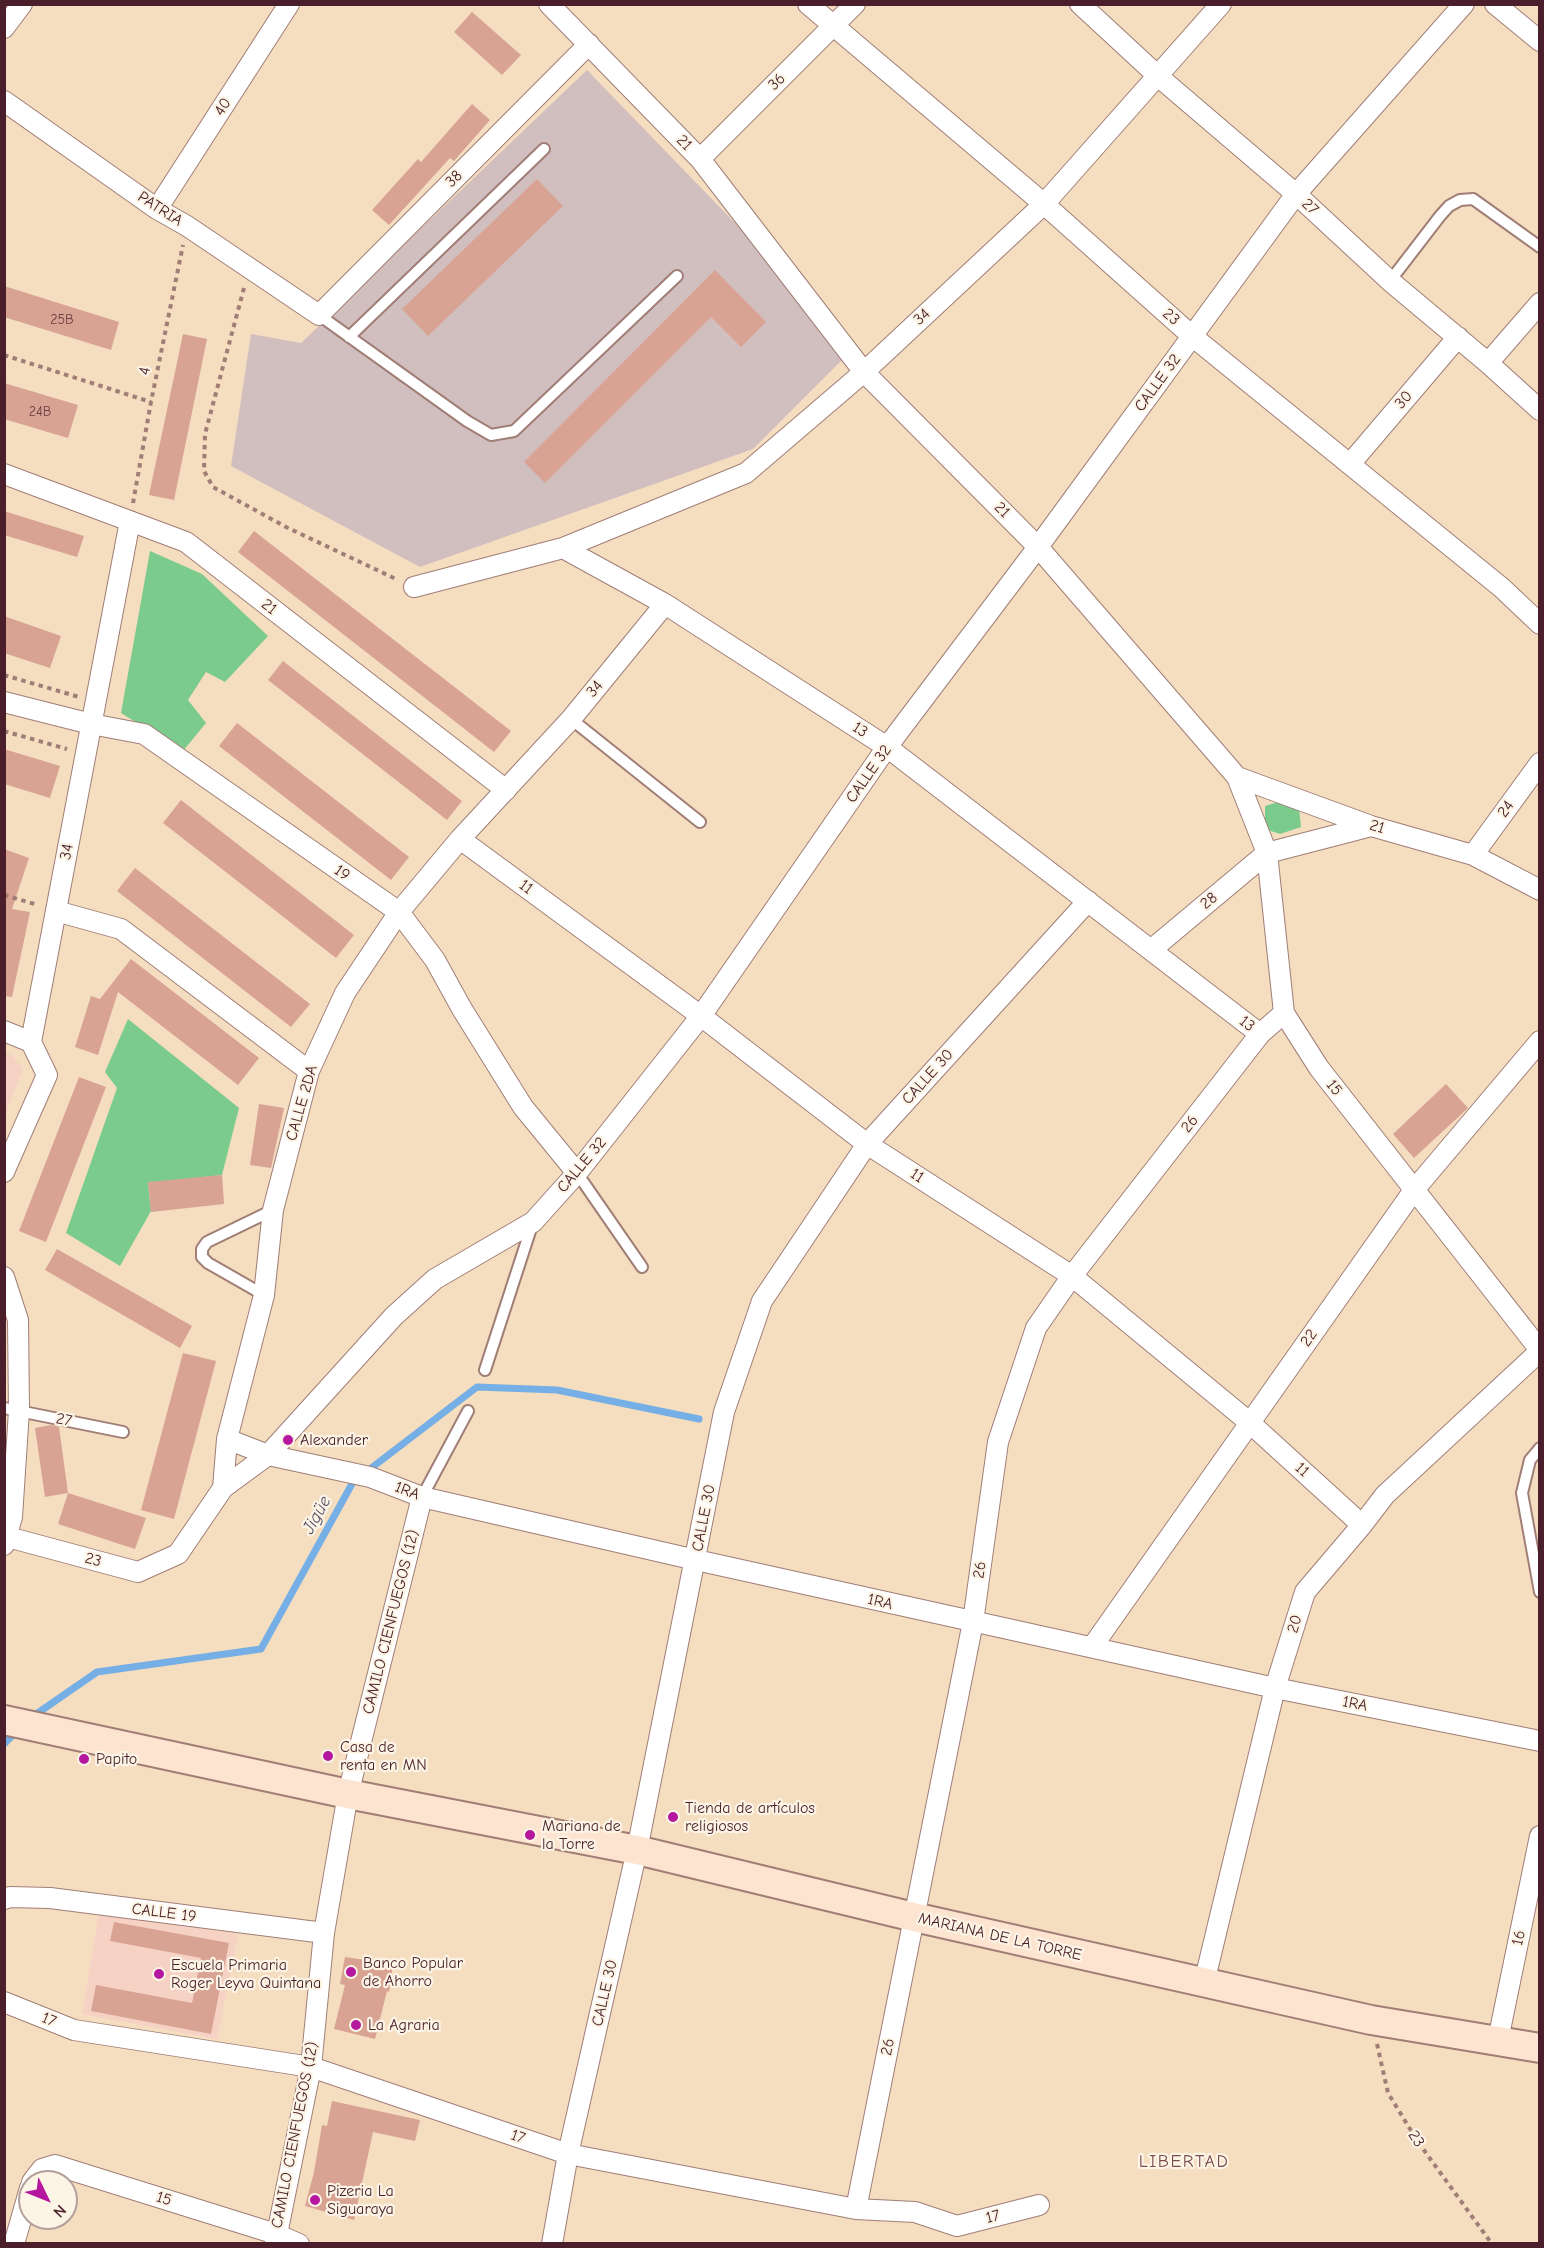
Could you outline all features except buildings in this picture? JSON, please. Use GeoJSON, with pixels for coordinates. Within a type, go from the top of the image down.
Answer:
{"type":"FeatureCollection","features":[{"type":"Feature","properties":{"kind":"street"},"geometry":{"type":"LineString","coordinates":[[4,28],[22,4]]}},
{"type":"Feature","properties":{"kind":"street","name":"40"},"geometry":{"type":"LineString","coordinates":[[157,209],[289,4]]}},
{"type":"Feature","properties":{"kind":"street","name":"21"},"geometry":{"type":"LineString","coordinates":[[549,4],[700,159],[864,372],[1038,547],[1237,777],[1371,826],[1473,855],[1539,890]]}},
{"type":"Feature","properties":{"kind":"street","name":"23"},"geometry":{"type":"LineString","coordinates":[[808,4],[1044,204],[1192,336],[1502,588],[1539,624]]}},
{"type":"Feature","properties":{"kind":"street","name":"36"},"geometry":{"type":"LineString","coordinates":[[700,159],[855,4]]}},
{"type":"Feature","properties":{"kind":"street","name":"27"},"geometry":{"type":"LineString","coordinates":[[1080,4],[1159,77],[1296,194],[1390,281],[1458,337],[1539,410]]}},
{"type":"Feature","properties":{"kind":"street","name":"34"},"geometry":{"type":"LineString","coordinates":[[563,548],[746,474],[864,372],[1044,204],[1159,77],[1221,4]]}},
{"type":"Feature","properties":{"kind":"street","name":"CALLE 32"},"geometry":{"type":"LineString","coordinates":[[223,1488],[268,1455],[394,1316],[435,1279],[533,1222],[576,1173],[701,1016],[887,747],[1038,547],[1296,194],[1464,4]]}},
{"type":"Feature","properties":{"kind":"street"},"geometry":{"type":"LineString","coordinates":[[1495,4],[1539,41]]}},
{"type":"Feature","properties":{"kind":"street","name":"38"},"geometry":{"type":"LineString","coordinates":[[319,315],[589,44]]}},
{"type":"Feature","properties":{"kind":"street","name":"PATRIA"},"geometry":{"type":"LineString","coordinates":[[4,101],[157,209],[187,226],[249,270],[319,315]]}},
{"type":"Feature","properties":{"kind":"street"},"geometry":{"type":"LineString","coordinates":[[1488,363],[1539,303]]}},
{"type":"Feature","properties":{"kind":"street","name":"30"},"geometry":{"type":"LineString","coordinates":[[1350,464],[1458,337]]}},
{"type":"Feature","properties":{"kind":"street","name":"21"},"geometry":{"type":"LineString","coordinates":[[4,474],[186,542],[506,790]]}},
{"type":"Feature","properties":{"kind":"street","name":"34"},"geometry":{"type":"LineString","coordinates":[[31,1042],[130,521]]}},
{"type":"Feature","properties":{"kind":"street"},"geometry":{"type":"LineString","coordinates":[[414,587],[563,548]]}},
{"type":"Feature","properties":{"kind":"street","name":"13"},"geometry":{"type":"LineString","coordinates":[[563,548],[665,604],[887,747],[1260,1034]]}},
{"type":"Feature","properties":{"kind":"street","name":"34"},"geometry":{"type":"LineString","coordinates":[[571,719],[665,604]]}},
{"type":"Feature","properties":{"kind":"street","name":"19"},"geometry":{"type":"LineString","coordinates":[[4,702],[91,724],[144,734],[399,912],[435,960],[462,1009],[523,1107],[576,1173]]}},
{"type":"Feature","properties":{"kind":"street","name":"CALLE 2DA"},"geometry":{"type":"LineString","coordinates":[[178,1554],[223,1488],[228,1439],[264,1295],[273,1210],[309,1071],[345,993],[399,912],[460,839],[571,719]]}},
{"type":"Feature","properties":{"kind":"street","name":"24"},"geometry":{"type":"LineString","coordinates":[[1473,855],[1539,763]]}},
{"type":"Feature","properties":{"kind":"street","name":"15"},"geometry":{"type":"LineString","coordinates":[[1237,777],[1267,853],[1284,1013],[1319,1068],[1539,1351]]}},
{"type":"Feature","properties":{"kind":"street"},"geometry":{"type":"LineString","coordinates":[[1267,853],[1371,826]]}},
{"type":"Feature","properties":{"kind":"street","name":"11"},"geometry":{"type":"LineString","coordinates":[[460,839],[701,1016],[867,1144],[1072,1276],[1249,1422],[1362,1525]]}},
{"type":"Feature","properties":{"kind":"street","name":"28"},"geometry":{"type":"LineString","coordinates":[[1151,950],[1267,853]]}},
{"type":"Feature","properties":{"kind":"street","name":"CALLE 30"},"geometry":{"type":"LineString","coordinates":[[552,2244],[568,2154],[637,1850],[724,1412],[762,1301],[867,1144],[1088,901]]}},
{"type":"Feature","properties":{"kind":"street"},"geometry":{"type":"LineString","coordinates":[[56,911],[121,929],[309,1071]]}},
{"type":"Feature","properties":{"kind":"street","name":"26"},"geometry":{"type":"LineString","coordinates":[[856,2209],[973,1622],[998,1442],[1036,1328],[1072,1276],[1260,1034],[1284,1013]]}},
{"type":"Feature","properties":{"kind":"street"},"geometry":{"type":"LineString","coordinates":[[4,1031],[31,1042],[47,1075],[4,1172]]}},
{"type":"Feature","properties":{"kind":"street","name":"22"},"geometry":{"type":"LineString","coordinates":[[1092,1647],[1414,1190],[1539,1041]]}},
{"type":"Feature","properties":{"kind":"street"},"geometry":{"type":"LineString","coordinates":[[4,1277],[18,1320],[12,1410],[12,1517],[5,1539]]}},
{"type":"Feature","properties":{"kind":"street","name":"20"},"geometry":{"type":"LineString","coordinates":[[1204,1983],[1275,1688],[1305,1593],[1385,1495],[1539,1351]]}},
{"type":"Feature","properties":{"kind":"street","name":"1RA"},"geometry":{"type":"LineString","coordinates":[[228,1439],[268,1455],[370,1477],[422,1497],[1275,1688],[1539,1741]]}},
{"type":"Feature","properties":{"kind":"street","name":"CAMILO CIENFUEGOS (12)"},"geometry":{"type":"LineString","coordinates":[[275,2239],[311,2067],[324,1934],[348,1794],[422,1497]]}},
{"type":"Feature","properties":{"kind":"street","name":"23"},"geometry":{"type":"LineString","coordinates":[[5,1539],[138,1572],[178,1554]]}},
{"type":"Feature","properties":{"kind":"street","name":"MARIANA DE LA TORRE"},"geometry":{"type":"LineString","coordinates":[[4,1720],[348,1794],[637,1850],[914,1917],[1371,2020],[1539,2048]]}},
{"type":"Feature","properties":{"kind":"street","name":"16"},"geometry":{"type":"LineString","coordinates":[[1497,2040],[1539,1836]]}},
{"type":"Feature","properties":{"kind":"street","name":"CALLE 19"},"geometry":{"type":"LineString","coordinates":[[4,1899],[10,1897],[50,1898],[324,1934]]}},
{"type":"Feature","properties":{"kind":"street","name":"17"},"geometry":{"type":"LineString","coordinates":[[4,2002],[75,2030],[311,2067],[568,2154],[856,2209],[915,2212],[961,2235],[1039,2205]]}},
{"type":"Feature","properties":{"kind":"street","name":"15"},"geometry":{"type":"LineString","coordinates":[[41,2170],[55,2165],[70,2170]]}},
{"type":"Feature","properties":{"kind":"street","name":"15"},"geometry":{"type":"LineString","coordinates":[[78,2173],[275,2239],[299,2244]]}},
{"type":"Feature","properties":{"kind":"lane"},"geometry":{"type":"LineString","coordinates":[[349,337],[544,149]]}},
{"type":"Feature","properties":{"kind":"lane"},"geometry":{"type":"LineString","coordinates":[[1390,281],[1440,216],[1449,206],[1460,200],[1473,199],[1539,247]]}},
{"type":"Feature","properties":{"kind":"lane"},"geometry":{"type":"LineString","coordinates":[[319,315],[467,422],[491,435],[514,431],[677,276]]}},
{"type":"Feature","properties":{"kind":"lane"},"geometry":{"type":"LineString","coordinates":[[571,719],[700,822]]}},
{"type":"Feature","properties":{"kind":"lane"},"geometry":{"type":"LineString","coordinates":[[576,1173],[642,1267]]}},
{"type":"Feature","properties":{"kind":"lane"},"geometry":{"type":"LineString","coordinates":[[264,1295],[208,1263],[202,1257],[202,1249],[207,1242],[273,1210]]}},
{"type":"Feature","properties":{"kind":"lane"},"geometry":{"type":"LineString","coordinates":[[485,1370],[533,1222]]}},
{"type":"Feature","properties":{"kind":"lane","name":"27"},"geometry":{"type":"LineString","coordinates":[[12,1410],[123,1432]]}},
{"type":"Feature","properties":{"kind":"lane"},"geometry":{"type":"LineString","coordinates":[[422,1497],[468,1412]]}},
{"type":"Feature","properties":{"kind":"lane"},"geometry":{"type":"LineString","coordinates":[[1539,1448],[1530,1460],[1522,1494],[1539,1592]]}},
{"type":"Feature","properties":{"kind":"path","name":"4"},"geometry":{"type":"LineString","coordinates":[[130,521],[151,402],[187,226]]}},
{"type":"Feature","properties":{"kind":"path"},"geometry":{"type":"LineString","coordinates":[[249,270],[205,434],[204,471],[213,487],[286,527],[414,587]]}},
{"type":"Feature","properties":{"kind":"path"},"geometry":{"type":"LineString","coordinates":[[4,355],[151,402]]}},
{"type":"Feature","properties":{"kind":"path"},"geometry":{"type":"LineString","coordinates":[[4,675],[95,701]]}},
{"type":"Feature","properties":{"kind":"path"},"geometry":{"type":"LineString","coordinates":[[4,732],[85,753]]}},
{"type":"Feature","properties":{"kind":"path"},"geometry":{"type":"LineString","coordinates":[[4,895],[56,911]]}},
{"type":"Feature","properties":{"kind":"path","name":"23"},"geometry":{"type":"LineString","coordinates":[[1371,2020],[1388,2093],[1418,2142],[1491,2244]]}},
{"type":"Feature","properties":{"kind":"shaded area"},"geometry":{"type":"Polygon","coordinates":[[[587,70],[855,347],[753,449],[420,567],[231,466],[251,334],[301,343],[587,70]]]}},
{"type":"Feature","properties":{"kind":"shaded area"},"geometry":{"type":"Polygon","coordinates":[[[5,1052],[12,1055],[23,1069],[5,1115],[5,1052]]]}},
{"type":"Feature","properties":{"kind":"shaded area","name":"Escuela Primaria Roger Leyva Quintana"},"geometry":{"type":"Polygon","coordinates":[[[99,1912],[238,1934],[217,2039],[82,2014],[99,1912]]]}},
{"type":"Feature","properties":{"kind":"green space"},"geometry":{"type":"Polygon","coordinates":[[[150,551],[202,574],[268,636],[225,682],[206,672],[188,700],[206,723],[183,751],[121,713],[150,551]]]}},
{"type":"Feature","properties":{"kind":"green space"},"geometry":{"type":"Polygon","coordinates":[[[1285,800],[1299,808],[1301,827],[1280,834],[1265,829],[1265,806],[1285,800]]]}},
{"type":"Feature","properties":{"kind":"green space"},"geometry":{"type":"Polygon","coordinates":[[[128,1019],[239,1108],[222,1175],[148,1183],[151,1211],[120,1266],[66,1233],[117,1088],[105,1072],[128,1019]]]}},
{"type":"Feature","properties":{"kind":"waterway","name":"Jigüe"},"geometry":{"type":"LineString","coordinates":[[32,1717],[97,1672],[261,1649],[353,1482],[477,1387],[557,1390],[699,1419]]}},
{"type":"Feature","properties":{"kind":"waterway","name":"Jigüe"},"geometry":{"type":"LineString","coordinates":[[4,1744],[17,1731]]}},
{"type":"Feature","properties":{"kind":"place","name":"Alexander"},"geometry":{"type":"Point","coordinates":[288,1440]}},
{"type":"Feature","properties":{"kind":"place","name":"Casa de renta en MN"},"geometry":{"type":"Point","coordinates":[328,1756]}},
{"type":"Feature","properties":{"kind":"place","name":"Papito"},"geometry":{"type":"Point","coordinates":[84,1759]}},
{"type":"Feature","properties":{"kind":"place","name":"Tienda de artículos religiosos"},"geometry":{"type":"Point","coordinates":[673,1817]}},
{"type":"Feature","properties":{"kind":"place","name":"Mariana de la Torre"},"geometry":{"type":"Point","coordinates":[530,1835]}},
{"type":"Feature","properties":{"kind":"place","name":"Banco Popular de Ahorro"},"geometry":{"type":"Point","coordinates":[351,1972]}},
{"type":"Feature","properties":{"kind":"place","name":"Escuela Primaria Roger Leyva Quintana"},"geometry":{"type":"Point","coordinates":[159,1974]}},
{"type":"Feature","properties":{"kind":"place","name":"La Agraria"},"geometry":{"type":"Point","coordinates":[356,2025]}},
{"type":"Feature","properties":{"kind":"place","name":"Pizeria La Siguaraya"},"geometry":{"type":"Point","coordinates":[315,2200]}},
{"type":"Feature","properties":{"kind":"district","name":"LIBERTAD"},"geometry":{"type":"Point","coordinates":[1184,2162]}}]}
